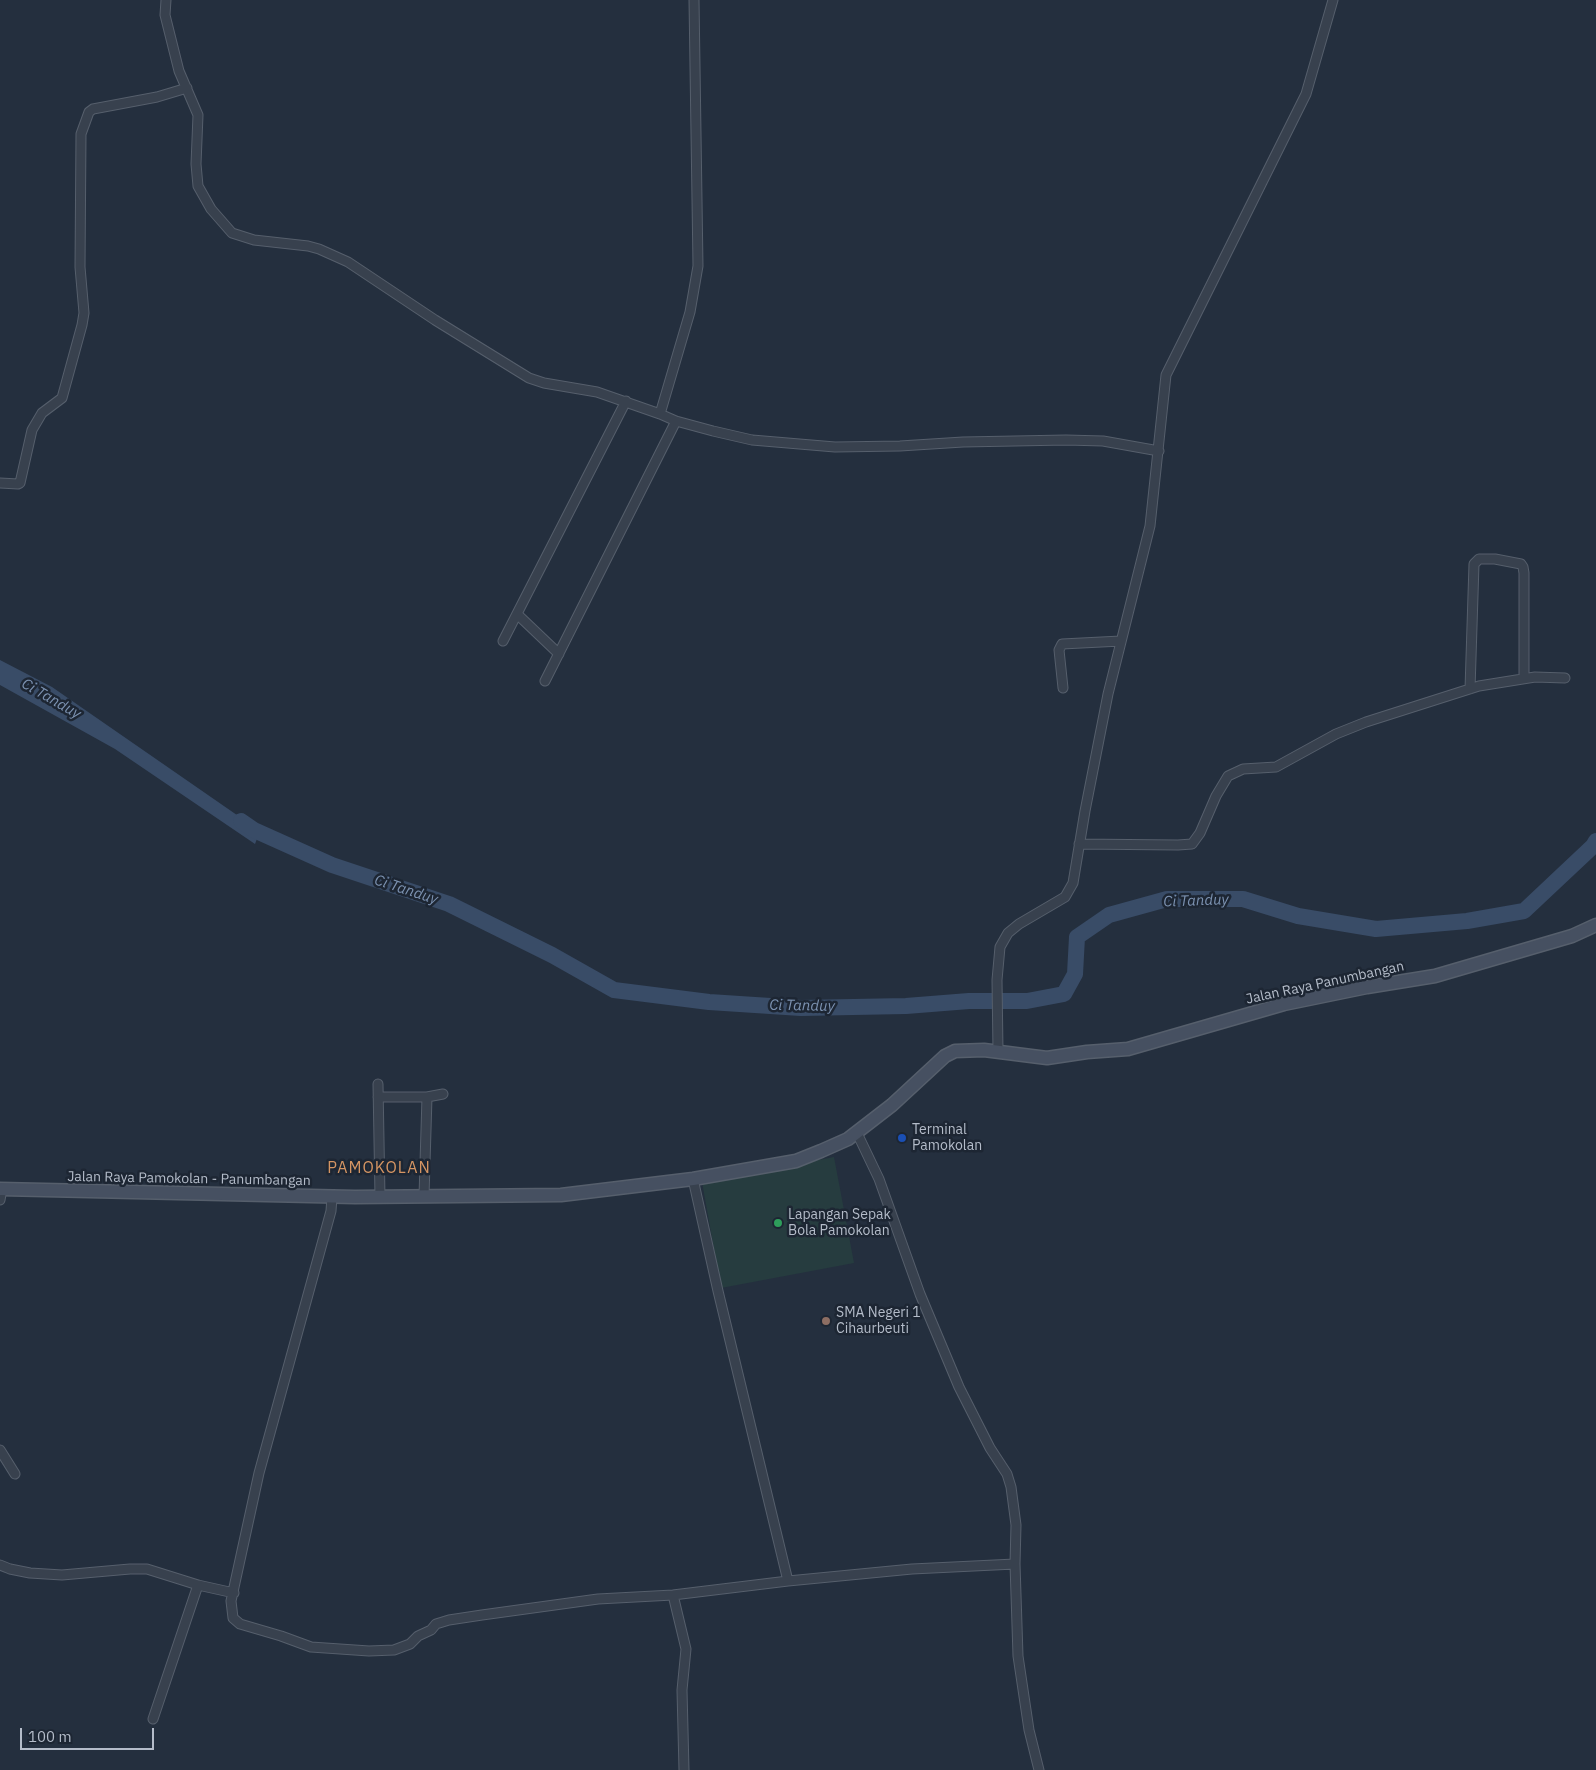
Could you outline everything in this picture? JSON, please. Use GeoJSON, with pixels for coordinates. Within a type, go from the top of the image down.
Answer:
{"type":"FeatureCollection","features":[{"type":"Feature","properties":{"kind":"main road","name":"Jalan Raya Panumbangan"},"geometry":{"type":"LineString","coordinates":[[998,1052],[1047,1058],[1128,1049],[1284,1004],[1367,987],[1435,976],[1572,936],[1596,925]]}},
{"type":"Feature","properties":{"kind":"main road","name":"Jalan Raya Pamokolan - Panumbangan"},"geometry":{"type":"LineString","coordinates":[[1,1193],[380,1197],[561,1195],[693,1179],[796,1161],[822,1152],[857,1133],[945,1056],[955,1051],[998,1052]]}},
{"type":"Feature","properties":{"kind":"street"},"geometry":{"type":"LineString","coordinates":[[166,0],[165,15],[179,71],[198,118],[196,164],[198,186],[212,209],[232,233],[254,240],[308,246],[348,262],[435,320],[528,378],[544,383],[597,392],[626,401],[676,421],[752,440],[847,447],[1066,440],[1103,441],[1159,451]]}},
{"type":"Feature","properties":{"kind":"street"},"geometry":{"type":"LineString","coordinates":[[660,414],[690,312],[698,266],[694,0]]}},
{"type":"Feature","properties":{"kind":"street"},"geometry":{"type":"LineString","coordinates":[[998,1052],[997,980],[1000,947],[1008,933],[1019,924],[1065,897],[1073,883],[1108,694],[1150,526],[1166,375],[1306,94],[1334,0]]}},
{"type":"Feature","properties":{"kind":"street"},"geometry":{"type":"LineString","coordinates":[[0,483],[20,483],[32,430],[42,413],[62,398],[82,325],[84,313],[80,267],[80,134],[89,112],[92,109],[157,97],[187,88]]}},
{"type":"Feature","properties":{"kind":"street"},"geometry":{"type":"LineString","coordinates":[[504,642],[516,614],[626,401]]}},
{"type":"Feature","properties":{"kind":"street"},"geometry":{"type":"LineString","coordinates":[[545,681],[676,421]]}},
{"type":"Feature","properties":{"kind":"street"},"geometry":{"type":"LineString","coordinates":[[1470,689],[1474,564],[1479,559],[1496,559],[1521,564],[1524,573],[1524,678]]}},
{"type":"Feature","properties":{"kind":"street"},"geometry":{"type":"LineString","coordinates":[[516,614],[559,654]]}},
{"type":"Feature","properties":{"kind":"street"},"geometry":{"type":"LineString","coordinates":[[1064,688],[1060,650],[1062,644],[1121,641]]}},
{"type":"Feature","properties":{"kind":"street"},"geometry":{"type":"LineString","coordinates":[[1079,844],[1192,844],[1200,833],[1216,796],[1228,776],[1243,769],[1276,767],[1336,734],[1392,713],[1470,689],[1524,678],[1565,678]]}},
{"type":"Feature","properties":{"kind":"street"},"geometry":{"type":"LineString","coordinates":[[378,1084],[380,1197]]}},
{"type":"Feature","properties":{"kind":"street"},"geometry":{"type":"LineString","coordinates":[[378,1097],[427,1098],[443,1094]]}},
{"type":"Feature","properties":{"kind":"street"},"geometry":{"type":"LineString","coordinates":[[424,1196],[427,1098]]}},
{"type":"Feature","properties":{"kind":"street"},"geometry":{"type":"LineString","coordinates":[[857,1133],[879,1179],[920,1294],[959,1387],[990,1448],[1007,1474],[1011,1487],[1016,1525],[1015,1564],[1018,1656],[1029,1730],[1039,1770]]}},
{"type":"Feature","properties":{"kind":"street"},"geometry":{"type":"LineString","coordinates":[[693,1179],[788,1581]]}},
{"type":"Feature","properties":{"kind":"street"},"geometry":{"type":"LineString","coordinates":[[332,1196],[331,1211],[259,1473],[231,1601],[233,1618],[240,1624],[282,1636],[311,1647],[369,1651],[394,1650],[410,1644],[418,1636],[431,1630],[436,1624],[449,1620],[598,1599],[673,1595],[912,1569],[1015,1564]]}},
{"type":"Feature","properties":{"kind":"street"},"geometry":{"type":"LineString","coordinates":[[0,1450],[15,1474]]}},
{"type":"Feature","properties":{"kind":"street"},"geometry":{"type":"LineString","coordinates":[[0,1565],[24,1572],[62,1575],[139,1568],[198,1585],[234,1592]]}},
{"type":"Feature","properties":{"kind":"street"},"geometry":{"type":"LineString","coordinates":[[153,1719],[198,1585]]}},
{"type":"Feature","properties":{"kind":"street"},"geometry":{"type":"LineString","coordinates":[[673,1595],[686,1649],[682,1690],[684,1770]]}},
{"type":"Feature","properties":{"kind":"green space","name":"Lapangan Sepak Bola Pamokolan"},"geometry":{"type":"Polygon","coordinates":[[[834,1157],[854,1263],[721,1288],[702,1182],[834,1157]]]}},
{"type":"Feature","properties":{"kind":"water"},"geometry":{"type":"Polygon","coordinates":[[[0,660],[52,687],[260,831],[255,844],[115,749],[0,685],[0,660]]]}},
{"type":"Feature","properties":{"kind":"waterway","name":"Ci Tanduy"},"geometry":{"type":"LineString","coordinates":[[241,821],[254,830],[332,865],[449,904],[552,955],[614,990],[709,1002],[801,1008],[906,1006],[969,1001],[1027,1001],[1064,994],[1075,974],[1077,937],[1109,915],[1167,899],[1243,899],[1298,916],[1376,929],[1467,921],[1524,911],[1596,841]]}},
{"type":"Feature","properties":{"kind":"place","name":"Terminal Pamokolan"},"geometry":{"type":"Point","coordinates":[902,1138]}},
{"type":"Feature","properties":{"kind":"place","name":"Lapangan Sepak Bola Pamokolan"},"geometry":{"type":"Point","coordinates":[778,1223]}},
{"type":"Feature","properties":{"kind":"place","name":"SMA Negeri 1 Cihaurbeuti"},"geometry":{"type":"Point","coordinates":[826,1321]}},
{"type":"Feature","properties":{"kind":"district","name":"PAMOKOLAN"},"geometry":{"type":"Point","coordinates":[379,1168]}}]}
